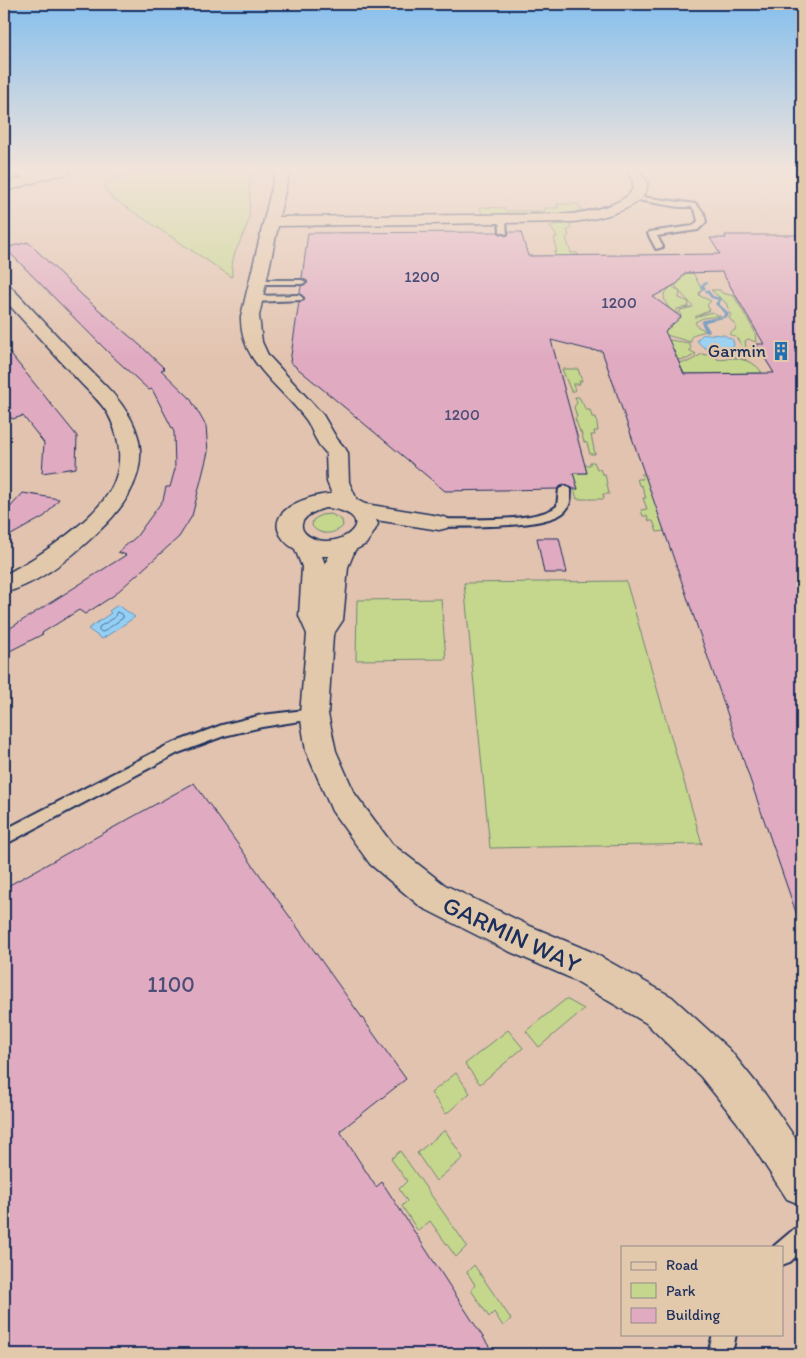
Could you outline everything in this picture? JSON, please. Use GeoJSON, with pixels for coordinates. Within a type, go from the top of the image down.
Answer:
{"type":"FeatureCollection","features":[{"type":"Feature","properties":{"kind":"street","name":"GARMIN WAY"},"geometry":{"type":"LineString","coordinates":[[268,233],[250,316],[249,332],[253,345],[260,357],[316,419],[328,443],[335,448],[337,453],[338,482],[353,506],[363,514],[366,524],[336,567],[330,620],[320,634]]}},
{"type":"Feature","properties":{"kind":"street"},"geometry":{"type":"LineString","coordinates":[[4,289],[116,410],[128,433],[130,465],[126,480],[108,509],[77,539],[45,562],[4,584]]}},
{"type":"Feature","properties":{"kind":"street","name":"GARMIN WAY"},"geometry":{"type":"LineString","coordinates":[[328,443],[323,450],[321,475],[317,490],[309,504],[293,515],[289,525],[294,539],[306,546],[314,567],[312,616],[320,634],[314,714],[321,751],[343,802],[382,854],[433,896],[518,938],[579,964],[660,1010],[715,1063],[750,1108],[802,1184]]}},
{"type":"Feature","properties":{"kind":"street"},"geometry":{"type":"LineString","coordinates":[[309,504],[324,501],[439,523]]}},
{"type":"Feature","properties":{"kind":"street"},"geometry":{"type":"LineString","coordinates":[[306,546],[325,549],[353,541],[439,523]]}},
{"type":"Feature","properties":{"kind":"lane"},"geometry":{"type":"LineString","coordinates":[[656,233],[652,234],[659,247]]}},
{"type":"Feature","properties":{"kind":"lane"},"geometry":{"type":"LineString","coordinates":[[255,291],[302,282]]}},
{"type":"Feature","properties":{"kind":"lane"},"geometry":{"type":"LineString","coordinates":[[255,291],[299,298]]}},
{"type":"Feature","properties":{"kind":"lane"},"geometry":{"type":"LineString","coordinates":[[439,523],[508,521],[546,516],[560,509],[564,503],[565,489]]}},
{"type":"Feature","properties":{"kind":"lane"},"geometry":{"type":"LineString","coordinates":[[4,838],[173,749],[222,731],[262,721],[314,714]]}},
{"type":"Feature","properties":{"kind":"lane"},"geometry":{"type":"LineString","coordinates":[[784,1252],[802,1237]]}},
{"type":"Feature","properties":{"kind":"lane"},"geometry":{"type":"LineString","coordinates":[[720,1354],[724,1336]]}},
{"type":"Feature","properties":{"kind":"green space"},"geometry":{"type":"Polygon","coordinates":[[[166,233],[244,233],[233,261],[232,277],[166,233]]]}},
{"type":"Feature","properties":{"kind":"green space"},"geometry":{"type":"Polygon","coordinates":[[[555,233],[568,233],[569,236],[566,238],[571,253],[579,255],[558,256],[556,258],[554,252],[557,252],[554,238],[557,237],[555,233]]]}},
{"type":"Feature","properties":{"kind":"green space"},"geometry":{"type":"Polygon","coordinates":[[[679,273],[693,273],[702,290],[699,293],[700,296],[711,301],[707,305],[710,310],[695,317],[712,312],[720,316],[703,318],[695,322],[697,326],[706,331],[695,334],[691,337],[691,342],[666,335],[665,333],[666,329],[681,317],[680,310],[693,307],[675,284],[680,280],[679,273]]]}},
{"type":"Feature","properties":{"kind":"green space"},"geometry":{"type":"Polygon","coordinates":[[[672,286],[680,292],[679,298],[689,302],[688,307],[677,309],[677,315],[668,306],[664,298],[664,294],[672,286]]]}},
{"type":"Feature","properties":{"kind":"green space"},"geometry":{"type":"Polygon","coordinates":[[[711,290],[720,290],[722,293],[734,296],[755,332],[756,342],[748,339],[745,341],[746,348],[751,352],[743,352],[746,360],[730,355],[742,346],[736,337],[729,334],[735,330],[736,326],[729,318],[731,315],[726,303],[711,290]]]}},
{"type":"Feature","properties":{"kind":"green space"},"geometry":{"type":"Polygon","coordinates":[[[669,340],[689,343],[691,348],[689,350],[696,354],[687,359],[676,360],[669,340]]]}},
{"type":"Feature","properties":{"kind":"green space"},"geometry":{"type":"Polygon","coordinates":[[[702,354],[716,357],[719,360],[733,358],[746,361],[754,364],[762,373],[654,374],[668,363],[688,362],[702,354]]]}},
{"type":"Feature","properties":{"kind":"green space"},"geometry":{"type":"Polygon","coordinates":[[[562,369],[578,369],[582,381],[579,381],[580,384],[573,384],[575,391],[571,391],[562,369]]]}},
{"type":"Feature","properties":{"kind":"green space"},"geometry":{"type":"Polygon","coordinates":[[[575,397],[579,397],[586,410],[590,410],[592,417],[596,417],[598,431],[594,431],[595,435],[591,435],[595,454],[590,454],[575,418],[577,417],[574,407],[577,403],[575,397]]]}},
{"type":"Feature","properties":{"kind":"green space"},"geometry":{"type":"Polygon","coordinates":[[[590,462],[594,462],[597,469],[600,469],[602,474],[605,474],[609,494],[603,494],[604,499],[577,499],[574,489],[578,489],[573,473],[587,473],[585,465],[590,465],[590,462]]]}},
{"type":"Feature","properties":{"kind":"green space"},"geometry":{"type":"Polygon","coordinates":[[[641,474],[651,474],[664,531],[657,532],[653,521],[649,521],[647,516],[643,516],[641,510],[647,509],[643,498],[646,498],[642,486],[639,485],[637,479],[643,479],[641,474]]]}},
{"type":"Feature","properties":{"kind":"green space"},"geometry":{"type":"Polygon","coordinates":[[[331,514],[342,520],[343,526],[331,533],[323,533],[312,526],[313,520],[321,515],[331,514]]]}},
{"type":"Feature","properties":{"kind":"green space"},"geometry":{"type":"Polygon","coordinates":[[[626,581],[702,844],[490,848],[464,583],[626,581]]]}},
{"type":"Feature","properties":{"kind":"green space"},"geometry":{"type":"Polygon","coordinates":[[[441,599],[446,659],[356,660],[357,600],[441,599]]]}},
{"type":"Feature","properties":{"kind":"green space"},"geometry":{"type":"Polygon","coordinates":[[[566,999],[584,1009],[539,1047],[526,1031],[566,999]]]}},
{"type":"Feature","properties":{"kind":"green space"},"geometry":{"type":"Polygon","coordinates":[[[508,1030],[523,1048],[480,1084],[465,1064],[508,1030]]]}},
{"type":"Feature","properties":{"kind":"green space"},"geometry":{"type":"Polygon","coordinates":[[[456,1073],[470,1093],[446,1114],[431,1093],[456,1073]]]}},
{"type":"Feature","properties":{"kind":"green space"},"geometry":{"type":"Polygon","coordinates":[[[445,1130],[463,1158],[436,1181],[417,1153],[445,1130]]]}},
{"type":"Feature","properties":{"kind":"green space"},"geometry":{"type":"Polygon","coordinates":[[[400,1151],[467,1246],[456,1257],[430,1221],[418,1231],[402,1206],[407,1201],[399,1189],[407,1181],[391,1159],[400,1151]]]}},
{"type":"Feature","properties":{"kind":"green space"},"geometry":{"type":"Polygon","coordinates":[[[474,1265],[511,1319],[503,1326],[494,1312],[489,1317],[471,1290],[475,1285],[467,1272],[474,1265]]]}},
{"type":"Feature","properties":{"kind":"water"},"geometry":{"type":"Polygon","coordinates":[[[702,335],[724,335],[733,340],[734,346],[725,351],[709,350],[697,340],[702,335]]]}},
{"type":"Feature","properties":{"kind":"water"},"geometry":{"type":"Polygon","coordinates":[[[118,605],[135,617],[102,639],[88,629],[111,613],[109,611],[118,605]]]}},
{"type":"Feature","properties":{"kind":"building"},"geometry":{"type":"Polygon","coordinates":[[[308,233],[501,233],[506,236],[508,233],[521,233],[528,256],[720,254],[710,238],[726,238],[725,235],[802,235],[802,921],[799,921],[602,351],[590,350],[551,340],[587,473],[573,473],[578,489],[573,489],[564,484],[557,489],[445,491],[290,362],[299,302],[305,299],[300,293],[301,286],[308,283],[302,278],[308,233]],[[722,272],[685,273],[678,283],[653,297],[681,317],[665,331],[684,374],[774,373],[756,344],[764,344],[722,272]]]}},
{"type":"Feature","properties":{"kind":"building"},"geometry":{"type":"Polygon","coordinates":[[[28,242],[83,296],[165,369],[161,370],[190,398],[206,426],[208,452],[192,516],[179,537],[113,596],[85,614],[79,610],[43,634],[4,654],[4,632],[126,555],[118,552],[136,537],[163,500],[166,487],[170,487],[175,469],[174,432],[152,389],[149,390],[111,355],[5,248],[28,242]]]}},
{"type":"Feature","properties":{"kind":"building"},"geometry":{"type":"Polygon","coordinates":[[[4,346],[77,436],[76,468],[42,473],[44,443],[23,416],[12,419],[4,408],[4,346]]]}},
{"type":"Feature","properties":{"kind":"building"},"geometry":{"type":"Polygon","coordinates":[[[23,493],[59,499],[45,516],[4,539],[4,514],[23,493]]]}},
{"type":"Feature","properties":{"kind":"building"},"geometry":{"type":"Polygon","coordinates":[[[537,538],[559,538],[567,573],[544,573],[537,538]]]}},
{"type":"Feature","properties":{"kind":"building"},"geometry":{"type":"Polygon","coordinates":[[[194,783],[406,1079],[340,1131],[376,1187],[382,1182],[494,1354],[4,1354],[4,888],[194,783]]]}},
{"type":"Feature","properties":{"kind":"waterway"},"geometry":{"type":"LineString","coordinates":[[704,289],[702,285],[706,283]]}},
{"type":"Feature","properties":{"kind":"waterway"},"geometry":{"type":"LineString","coordinates":[[707,291],[712,297],[720,299],[717,304],[727,313],[726,316]]}},
{"type":"Feature","properties":{"kind":"waterway"},"geometry":{"type":"LineString","coordinates":[[708,331],[703,323],[705,321],[723,317]]}},
{"type":"Feature","properties":{"kind":"place","name":"Garmin"},"geometry":{"type":"Point","coordinates":[781,351]}}]}
